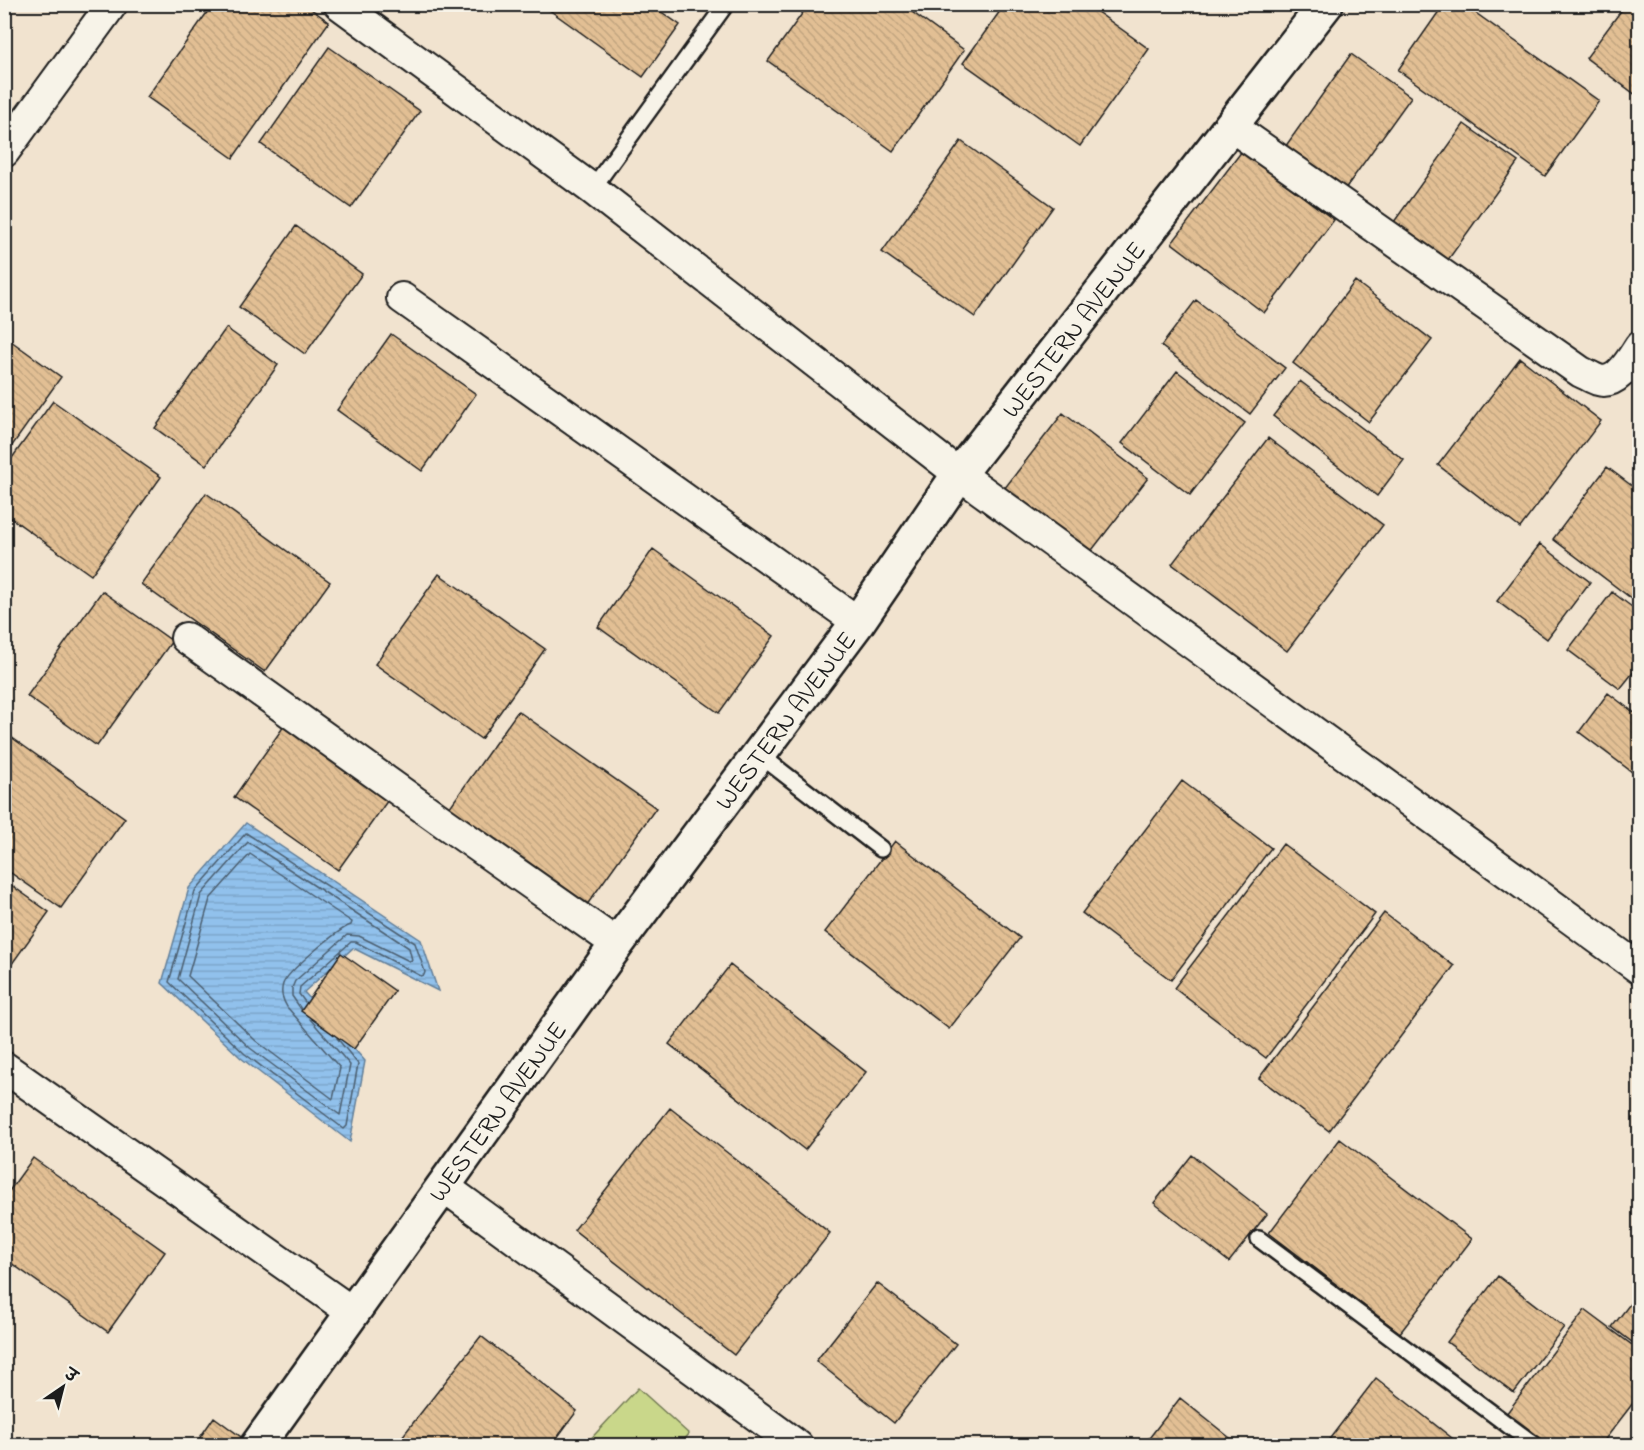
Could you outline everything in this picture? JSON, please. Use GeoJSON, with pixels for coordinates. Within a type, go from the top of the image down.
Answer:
{"type":"FeatureCollection","features":[{"type":"Feature","properties":{"kind":"street"},"geometry":{"type":"LineString","coordinates":[[4,152],[112,4]]}},
{"type":"Feature","properties":{"kind":"street"},"geometry":{"type":"LineString","coordinates":[[339,4],[592,189],[959,474],[1640,969]]}},
{"type":"Feature","properties":{"kind":"street","name":"WESTERN AVENUE"},"geometry":{"type":"LineString","coordinates":[[257,1446],[617,944],[858,622],[959,474],[1326,4]]}},
{"type":"Feature","properties":{"kind":"street"},"geometry":{"type":"LineString","coordinates":[[1231,126],[1581,372],[1601,381],[1616,377],[1629,364],[1640,346]]}},
{"type":"Feature","properties":{"kind":"street"},"geometry":{"type":"LineString","coordinates":[[402,298],[858,622]]}},
{"type":"Feature","properties":{"kind":"street"},"geometry":{"type":"LineString","coordinates":[[186,638],[617,944]]}},
{"type":"Feature","properties":{"kind":"street"},"geometry":{"type":"LineString","coordinates":[[4,1067],[352,1312]]}},
{"type":"Feature","properties":{"kind":"street"},"geometry":{"type":"LineString","coordinates":[[442,1186],[798,1446]]}},
{"type":"Feature","properties":{"kind":"lane"},"geometry":{"type":"LineString","coordinates":[[592,189],[726,4]]}},
{"type":"Feature","properties":{"kind":"lane"},"geometry":{"type":"LineString","coordinates":[[760,755],[881,849]]}},
{"type":"Feature","properties":{"kind":"lane"},"geometry":{"type":"LineString","coordinates":[[1259,1239],[1536,1446]]}},
{"type":"Feature","properties":{"kind":"green space"},"geometry":{"type":"Polygon","coordinates":[[[638,1388],[689,1434],[680,1445],[585,1445],[638,1388]]]}},
{"type":"Feature","properties":{"kind":"water"},"geometry":{"type":"Polygon","coordinates":[[[246,823],[421,940],[438,991],[353,948],[304,992],[365,1061],[350,1142],[241,1058],[162,983],[189,888],[246,823]]]}},
{"type":"Feature","properties":{"kind":"building"},"geometry":{"type":"Polygon","coordinates":[[[213,4],[304,4],[329,22],[233,158],[147,97],[213,4]]]}},
{"type":"Feature","properties":{"kind":"building"},"geometry":{"type":"Polygon","coordinates":[[[541,4],[650,4],[680,25],[643,77],[541,4]]]}},
{"type":"Feature","properties":{"kind":"building"},"geometry":{"type":"Polygon","coordinates":[[[809,4],[901,4],[964,50],[893,151],[768,61],[809,4]]]}},
{"type":"Feature","properties":{"kind":"building"},"geometry":{"type":"Polygon","coordinates":[[[1005,4],[1086,4],[1149,49],[1080,146],[963,63],[1005,4]]]}},
{"type":"Feature","properties":{"kind":"building"},"geometry":{"type":"Polygon","coordinates":[[[1444,4],[1463,4],[1599,101],[1545,176],[1398,70],[1444,4]]]}},
{"type":"Feature","properties":{"kind":"building"},"geometry":{"type":"Polygon","coordinates":[[[1626,4],[1640,4],[1640,98],[1586,58],[1626,4]]]}},
{"type":"Feature","properties":{"kind":"building"},"geometry":{"type":"Polygon","coordinates":[[[329,47],[420,111],[351,208],[261,144],[329,47]]]}},
{"type":"Feature","properties":{"kind":"building"},"geometry":{"type":"Polygon","coordinates":[[[1351,54],[1411,97],[1345,189],[1285,147],[1351,54]]]}},
{"type":"Feature","properties":{"kind":"building"},"geometry":{"type":"Polygon","coordinates":[[[1464,124],[1518,162],[1445,264],[1391,226],[1464,124]]]}},
{"type":"Feature","properties":{"kind":"building"},"geometry":{"type":"Polygon","coordinates":[[[961,141],[1053,207],[975,317],[882,252],[961,141]]]}},
{"type":"Feature","properties":{"kind":"building"},"geometry":{"type":"Polygon","coordinates":[[[1242,151],[1334,220],[1264,313],[1172,243],[1242,151]]]}},
{"type":"Feature","properties":{"kind":"building"},"geometry":{"type":"Polygon","coordinates":[[[296,226],[362,274],[305,354],[239,307],[296,226]]]}},
{"type":"Feature","properties":{"kind":"building"},"geometry":{"type":"Polygon","coordinates":[[[1355,281],[1432,340],[1369,422],[1293,363],[1355,281]]]}},
{"type":"Feature","properties":{"kind":"building"},"geometry":{"type":"Polygon","coordinates":[[[1196,300],[1285,368],[1250,414],[1161,346],[1196,300]]]}},
{"type":"Feature","properties":{"kind":"building"},"geometry":{"type":"Polygon","coordinates":[[[226,328],[278,365],[206,465],[155,428],[226,328]]]}},
{"type":"Feature","properties":{"kind":"building"},"geometry":{"type":"Polygon","coordinates":[[[391,334],[476,394],[422,471],[337,410],[391,334]]]}},
{"type":"Feature","properties":{"kind":"building"},"geometry":{"type":"Polygon","coordinates":[[[4,336],[61,377],[4,457],[4,336]]]}},
{"type":"Feature","properties":{"kind":"building"},"geometry":{"type":"Polygon","coordinates":[[[1520,358],[1601,421],[1520,528],[1438,465],[1520,358]]]}},
{"type":"Feature","properties":{"kind":"building"},"geometry":{"type":"Polygon","coordinates":[[[1177,371],[1245,423],[1190,495],[1122,443],[1177,371]]]}},
{"type":"Feature","properties":{"kind":"building"},"geometry":{"type":"Polygon","coordinates":[[[1300,381],[1404,460],[1377,496],[1273,416],[1300,381]]]}},
{"type":"Feature","properties":{"kind":"building"},"geometry":{"type":"Polygon","coordinates":[[[53,401],[161,477],[91,575],[4,513],[4,469],[53,401]]]}},
{"type":"Feature","properties":{"kind":"building"},"geometry":{"type":"Polygon","coordinates":[[[1063,413],[1148,478],[1089,554],[1004,489],[1063,413]]]}},
{"type":"Feature","properties":{"kind":"building"},"geometry":{"type":"Polygon","coordinates":[[[1268,438],[1383,525],[1287,651],[1172,564],[1268,438]]]}},
{"type":"Feature","properties":{"kind":"building"},"geometry":{"type":"Polygon","coordinates":[[[1640,466],[1640,482],[1632,476],[1640,466]]]}},
{"type":"Feature","properties":{"kind":"building"},"geometry":{"type":"Polygon","coordinates":[[[1607,467],[1640,492],[1640,605],[1553,539],[1607,467]]]}},
{"type":"Feature","properties":{"kind":"building"},"geometry":{"type":"Polygon","coordinates":[[[206,493],[330,582],[265,672],[141,584],[206,493]]]}},
{"type":"Feature","properties":{"kind":"building"},"geometry":{"type":"Polygon","coordinates":[[[1540,544],[1590,582],[1547,639],[1497,601],[1540,544]]]}},
{"type":"Feature","properties":{"kind":"building"},"geometry":{"type":"Polygon","coordinates":[[[653,549],[774,636],[719,713],[598,627],[653,549]]]}},
{"type":"Feature","properties":{"kind":"building"},"geometry":{"type":"Polygon","coordinates":[[[439,574],[545,649],[481,739],[375,664],[439,574]]]}},
{"type":"Feature","properties":{"kind":"building"},"geometry":{"type":"Polygon","coordinates":[[[102,591],[172,641],[97,746],[27,696],[102,591]]]}},
{"type":"Feature","properties":{"kind":"building"},"geometry":{"type":"Polygon","coordinates":[[[1612,592],[1640,613],[1640,664],[1620,689],[1568,650],[1612,592]]]}},
{"type":"Feature","properties":{"kind":"building"},"geometry":{"type":"Polygon","coordinates":[[[1608,693],[1640,717],[1640,778],[1579,732],[1608,693]]]}},
{"type":"Feature","properties":{"kind":"building"},"geometry":{"type":"Polygon","coordinates":[[[518,711],[656,808],[584,909],[447,811],[518,711]]]}},
{"type":"Feature","properties":{"kind":"building"},"geometry":{"type":"Polygon","coordinates":[[[284,726],[388,800],[338,870],[234,797],[284,726]]]}},
{"type":"Feature","properties":{"kind":"building"},"geometry":{"type":"Polygon","coordinates":[[[4,732],[125,818],[61,908],[4,868],[4,732]]]}},
{"type":"Feature","properties":{"kind":"building"},"geometry":{"type":"Polygon","coordinates":[[[1182,781],[1271,848],[1171,980],[1082,913],[1182,781]]]}},
{"type":"Feature","properties":{"kind":"building"},"geometry":{"type":"Polygon","coordinates":[[[895,841],[1020,938],[949,1029],[825,932],[895,841]]]}},
{"type":"Feature","properties":{"kind":"building"},"geometry":{"type":"Polygon","coordinates":[[[1283,844],[1375,914],[1266,1058],[1174,988],[1283,844]]]}},
{"type":"Feature","properties":{"kind":"building"},"geometry":{"type":"Polygon","coordinates":[[[4,880],[49,912],[4,975],[4,880]]]}},
{"type":"Feature","properties":{"kind":"building"},"geometry":{"type":"Polygon","coordinates":[[[1384,913],[1454,966],[1329,1131],[1259,1078],[1384,913]]]}},
{"type":"Feature","properties":{"kind":"building"},"geometry":{"type":"Polygon","coordinates":[[[341,953],[395,991],[354,1049],[301,1011],[341,953]]]}},
{"type":"Feature","properties":{"kind":"building"},"geometry":{"type":"Polygon","coordinates":[[[730,965],[866,1072],[805,1150],[669,1044],[730,965]]]}},
{"type":"Feature","properties":{"kind":"building"},"geometry":{"type":"Polygon","coordinates":[[[670,1108],[830,1233],[734,1355],[574,1230],[670,1108]]]}},
{"type":"Feature","properties":{"kind":"building"},"geometry":{"type":"Polygon","coordinates":[[[1340,1139],[1472,1239],[1400,1333],[1269,1233],[1340,1139]]]}},
{"type":"Feature","properties":{"kind":"building"},"geometry":{"type":"Polygon","coordinates":[[[1192,1155],[1267,1214],[1229,1262],[1154,1203],[1192,1155]]]}},
{"type":"Feature","properties":{"kind":"building"},"geometry":{"type":"Polygon","coordinates":[[[33,1158],[165,1252],[108,1332],[4,1258],[4,1198],[33,1158]]]}},
{"type":"Feature","properties":{"kind":"building"},"geometry":{"type":"Polygon","coordinates":[[[1498,1276],[1564,1327],[1514,1393],[1447,1342],[1498,1276]]]}},
{"type":"Feature","properties":{"kind":"building"},"geometry":{"type":"Polygon","coordinates":[[[877,1283],[956,1344],[894,1423],[816,1361],[877,1283]]]}},
{"type":"Feature","properties":{"kind":"building"},"geometry":{"type":"Polygon","coordinates":[[[1640,1291],[1640,1348],[1612,1327],[1640,1291]]]}},
{"type":"Feature","properties":{"kind":"building"},"geometry":{"type":"Polygon","coordinates":[[[1585,1310],[1640,1351],[1640,1394],[1600,1446],[1547,1446],[1506,1414],[1585,1310]]]}},
{"type":"Feature","properties":{"kind":"building"},"geometry":{"type":"Polygon","coordinates":[[[481,1336],[577,1411],[551,1446],[395,1446],[481,1336]]]}},
{"type":"Feature","properties":{"kind":"building"},"geometry":{"type":"Polygon","coordinates":[[[1376,1378],[1462,1446],[1324,1446],[1376,1378]]]}},
{"type":"Feature","properties":{"kind":"building"},"geometry":{"type":"Polygon","coordinates":[[[1180,1398],[1240,1446],[1143,1446],[1180,1398]]]}},
{"type":"Feature","properties":{"kind":"building"},"geometry":{"type":"Polygon","coordinates":[[[214,1417],[252,1445],[252,1446],[194,1446],[214,1417]]]}}]}
